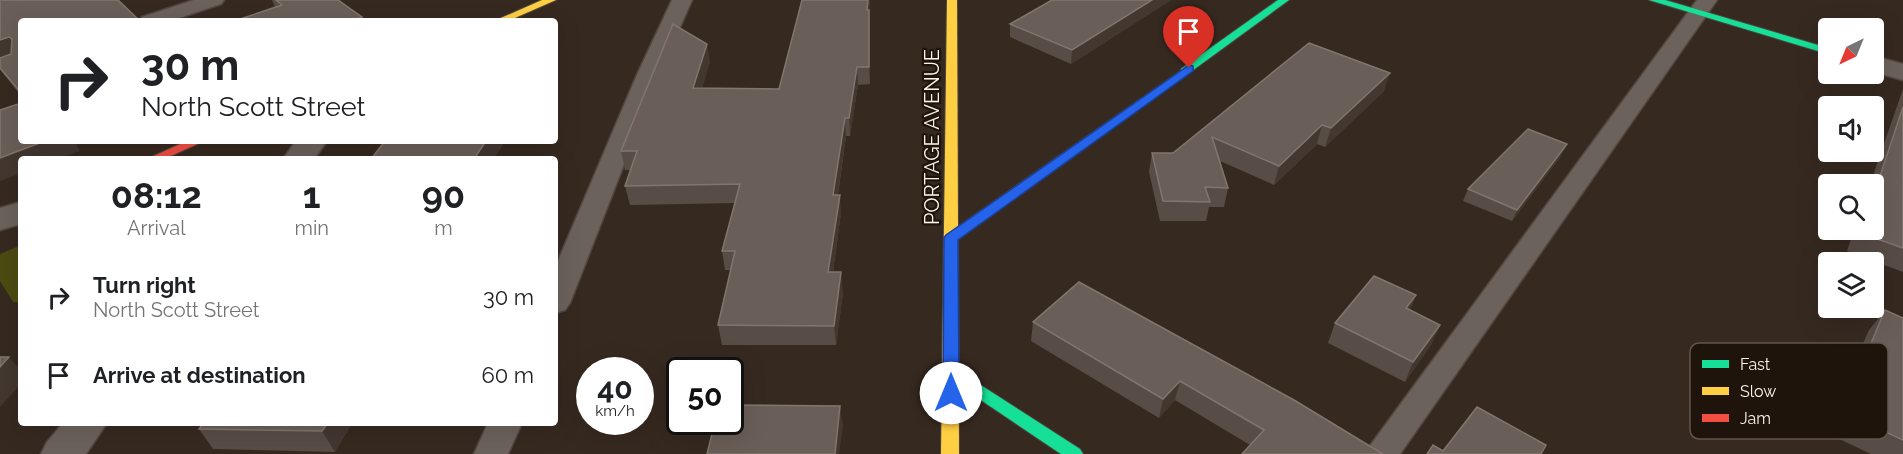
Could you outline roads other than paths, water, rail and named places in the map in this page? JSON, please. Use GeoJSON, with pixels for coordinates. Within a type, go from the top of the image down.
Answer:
{"type":"FeatureCollection","features":[{"type":"Feature","properties":{"kind":"street"},"geometry":{"type":"LineString","coordinates":[[506,18],[551,0]]}},
{"type":"Feature","properties":{"kind":"street","name":"PORTAGE AVENUE"},"geometry":{"type":"LineString","coordinates":[[950,454],[952,0]]}},
{"type":"Feature","properties":{"kind":"street"},"geometry":{"type":"LineString","coordinates":[[951,238],[1284,0]]}},
{"type":"Feature","properties":{"kind":"street"},"geometry":{"type":"LineString","coordinates":[[1654,0],[1703,6],[1818,47]]}},
{"type":"Feature","properties":{"kind":"street"},"geometry":{"type":"LineString","coordinates":[[1884,67],[1903,72]]}},
{"type":"Feature","properties":{"kind":"street"},"geometry":{"type":"LineString","coordinates":[[160,156],[190,144]]}},
{"type":"Feature","properties":{"kind":"street"},"geometry":{"type":"LineString","coordinates":[[300,156],[310,144]]}},
{"type":"Feature","properties":{"kind":"street"},"geometry":{"type":"LineString","coordinates":[[0,220],[18,213]]}},
{"type":"Feature","properties":{"kind":"street"},"geometry":{"type":"LineString","coordinates":[[951,372],[1074,454]]}},
{"type":"Feature","properties":{"kind":"street"},"geometry":{"type":"LineString","coordinates":[[62,454],[85,426]]}},
{"type":"Feature","properties":{"kind":"lane"},"geometry":{"type":"LineString","coordinates":[[158,18],[213,0]]}},
{"type":"Feature","properties":{"kind":"lane"},"geometry":{"type":"LineString","coordinates":[[558,296],[647,77],[682,0]]}},
{"type":"Feature","properties":{"kind":"lane"},"geometry":{"type":"LineString","coordinates":[[1381,454],[1703,6]]}},
{"type":"Feature","properties":{"kind":"lane"},"geometry":{"type":"LineString","coordinates":[[491,454],[504,426]]}}]}
